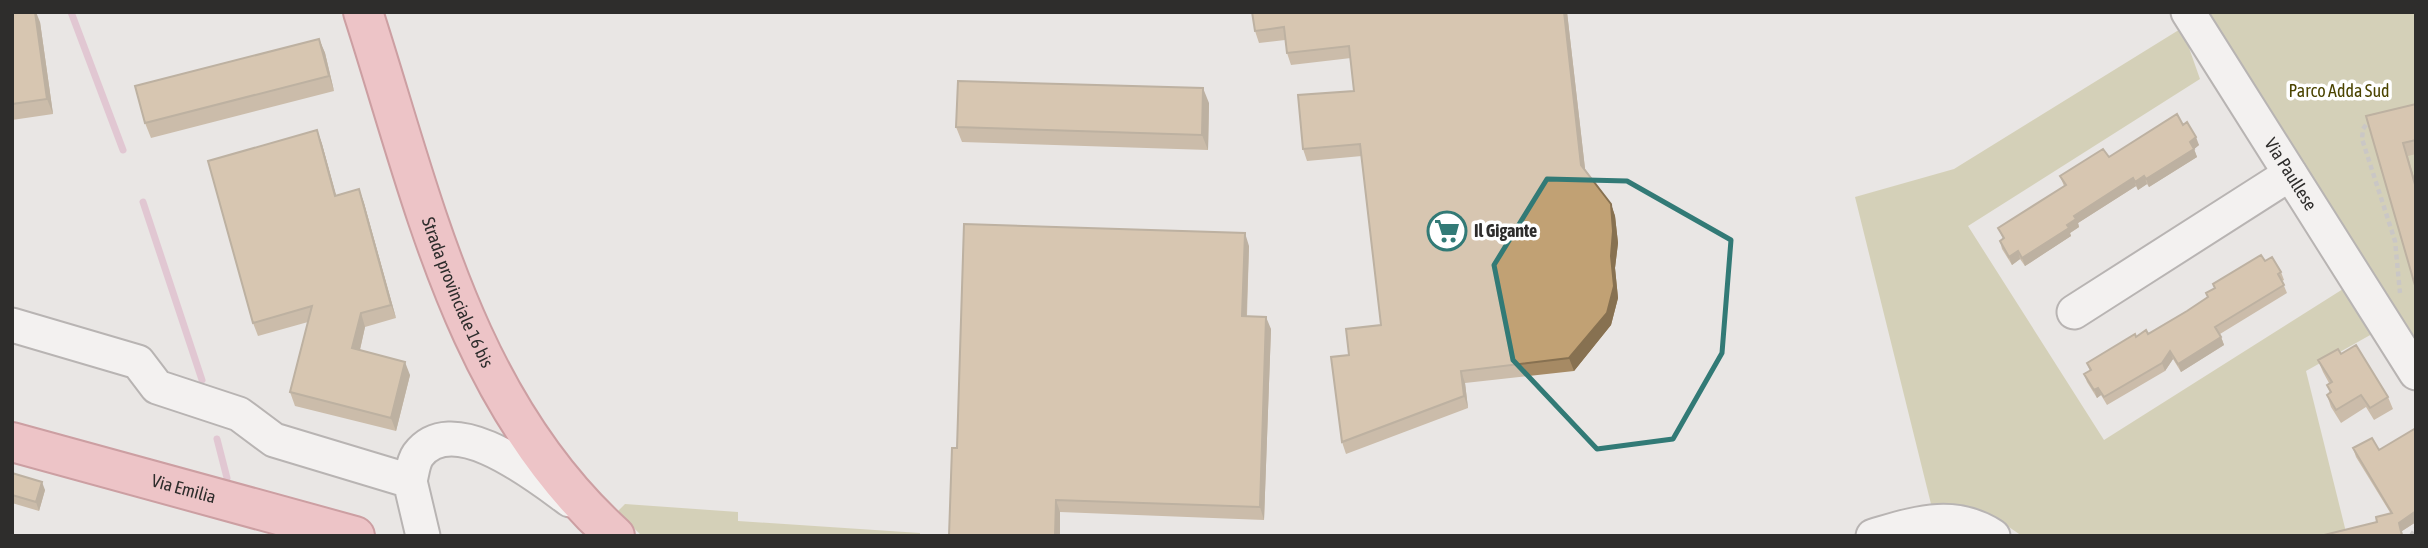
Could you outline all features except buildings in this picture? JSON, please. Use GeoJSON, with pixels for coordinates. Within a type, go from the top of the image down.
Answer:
{"type":"FeatureCollection","features":[{"type":"Feature","properties":{"kind":"main road","name":"Strada provinciale 16 bis"},"geometry":{"type":"LineString","coordinates":[[363,12],[454,292],[477,349],[530,439],[562,484],[605,527]]}},
{"type":"Feature","properties":{"kind":"main road","name":"Via Emilia"},"geometry":{"type":"LineString","coordinates":[[12,442],[355,536]]}},
{"type":"Feature","properties":{"kind":"street","name":"Via Paullese"},"geometry":{"type":"LineString","coordinates":[[2188,12],[2416,373]]}},
{"type":"Feature","properties":{"kind":"street"},"geometry":{"type":"LineString","coordinates":[[2074,312],[2290,174]]}},
{"type":"Feature","properties":{"kind":"street"},"geometry":{"type":"LineString","coordinates":[[12,325],[138,362],[157,387],[239,414],[274,440],[410,481]]}},
{"type":"Feature","properties":{"kind":"street"},"geometry":{"type":"LineString","coordinates":[[423,536],[410,481],[417,456],[426,448],[447,439],[468,439],[521,465],[605,527]]}},
{"type":"Feature","properties":{"kind":"street"},"geometry":{"type":"LineString","coordinates":[[1873,536],[1942,519],[1964,522],[1993,536]]}},
{"type":"Feature","properties":{"kind":"path"},"geometry":{"type":"LineString","coordinates":[[2375,117],[2363,129],[2362,139],[2398,257],[2400,296],[2392,338]]}},
{"type":"Feature","properties":{"kind":"path"},"geometry":{"type":"LineString","coordinates":[[2411,536],[2416,528]]}},
{"type":"Feature","properties":{"kind":"highlighted area"},"geometry":{"type":"Polygon","coordinates":[[[1547,179],[1627,181],[1731,240],[1722,353],[1673,439],[1597,449],[1513,360],[1494,265],[1547,179]]]}},
{"type":"Feature","properties":{"kind":"green space","name":"Parco Adda Sud"},"geometry":{"type":"Polygon","coordinates":[[[2200,12],[2416,12],[2416,354],[2200,12]]]}},
{"type":"Feature","properties":{"kind":"green space"},"geometry":{"type":"Polygon","coordinates":[[[2182,28],[2200,79],[1968,226],[2104,440],[2343,289],[2372,334],[2306,371],[2346,532],[2330,536],[2022,536],[2001,522],[1968,508],[1931,504],[1855,197],[1954,169],[2182,28]]]}},
{"type":"Feature","properties":{"kind":"green space"},"geometry":{"type":"Polygon","coordinates":[[[625,504],[738,512],[738,521],[920,533],[920,536],[642,536],[617,512],[625,504]]]}},
{"type":"Feature","properties":{"kind":"waterway"},"geometry":{"type":"LineString","coordinates":[[71,12],[123,150]]}},
{"type":"Feature","properties":{"kind":"waterway"},"geometry":{"type":"LineString","coordinates":[[143,202],[202,380]]}},
{"type":"Feature","properties":{"kind":"waterway"},"geometry":{"type":"LineString","coordinates":[[217,439],[227,478]]}},
{"type":"Feature","properties":{"kind":"place","name":"Il Gigante"},"geometry":{"type":"Point","coordinates":[1447,231]}}]}
